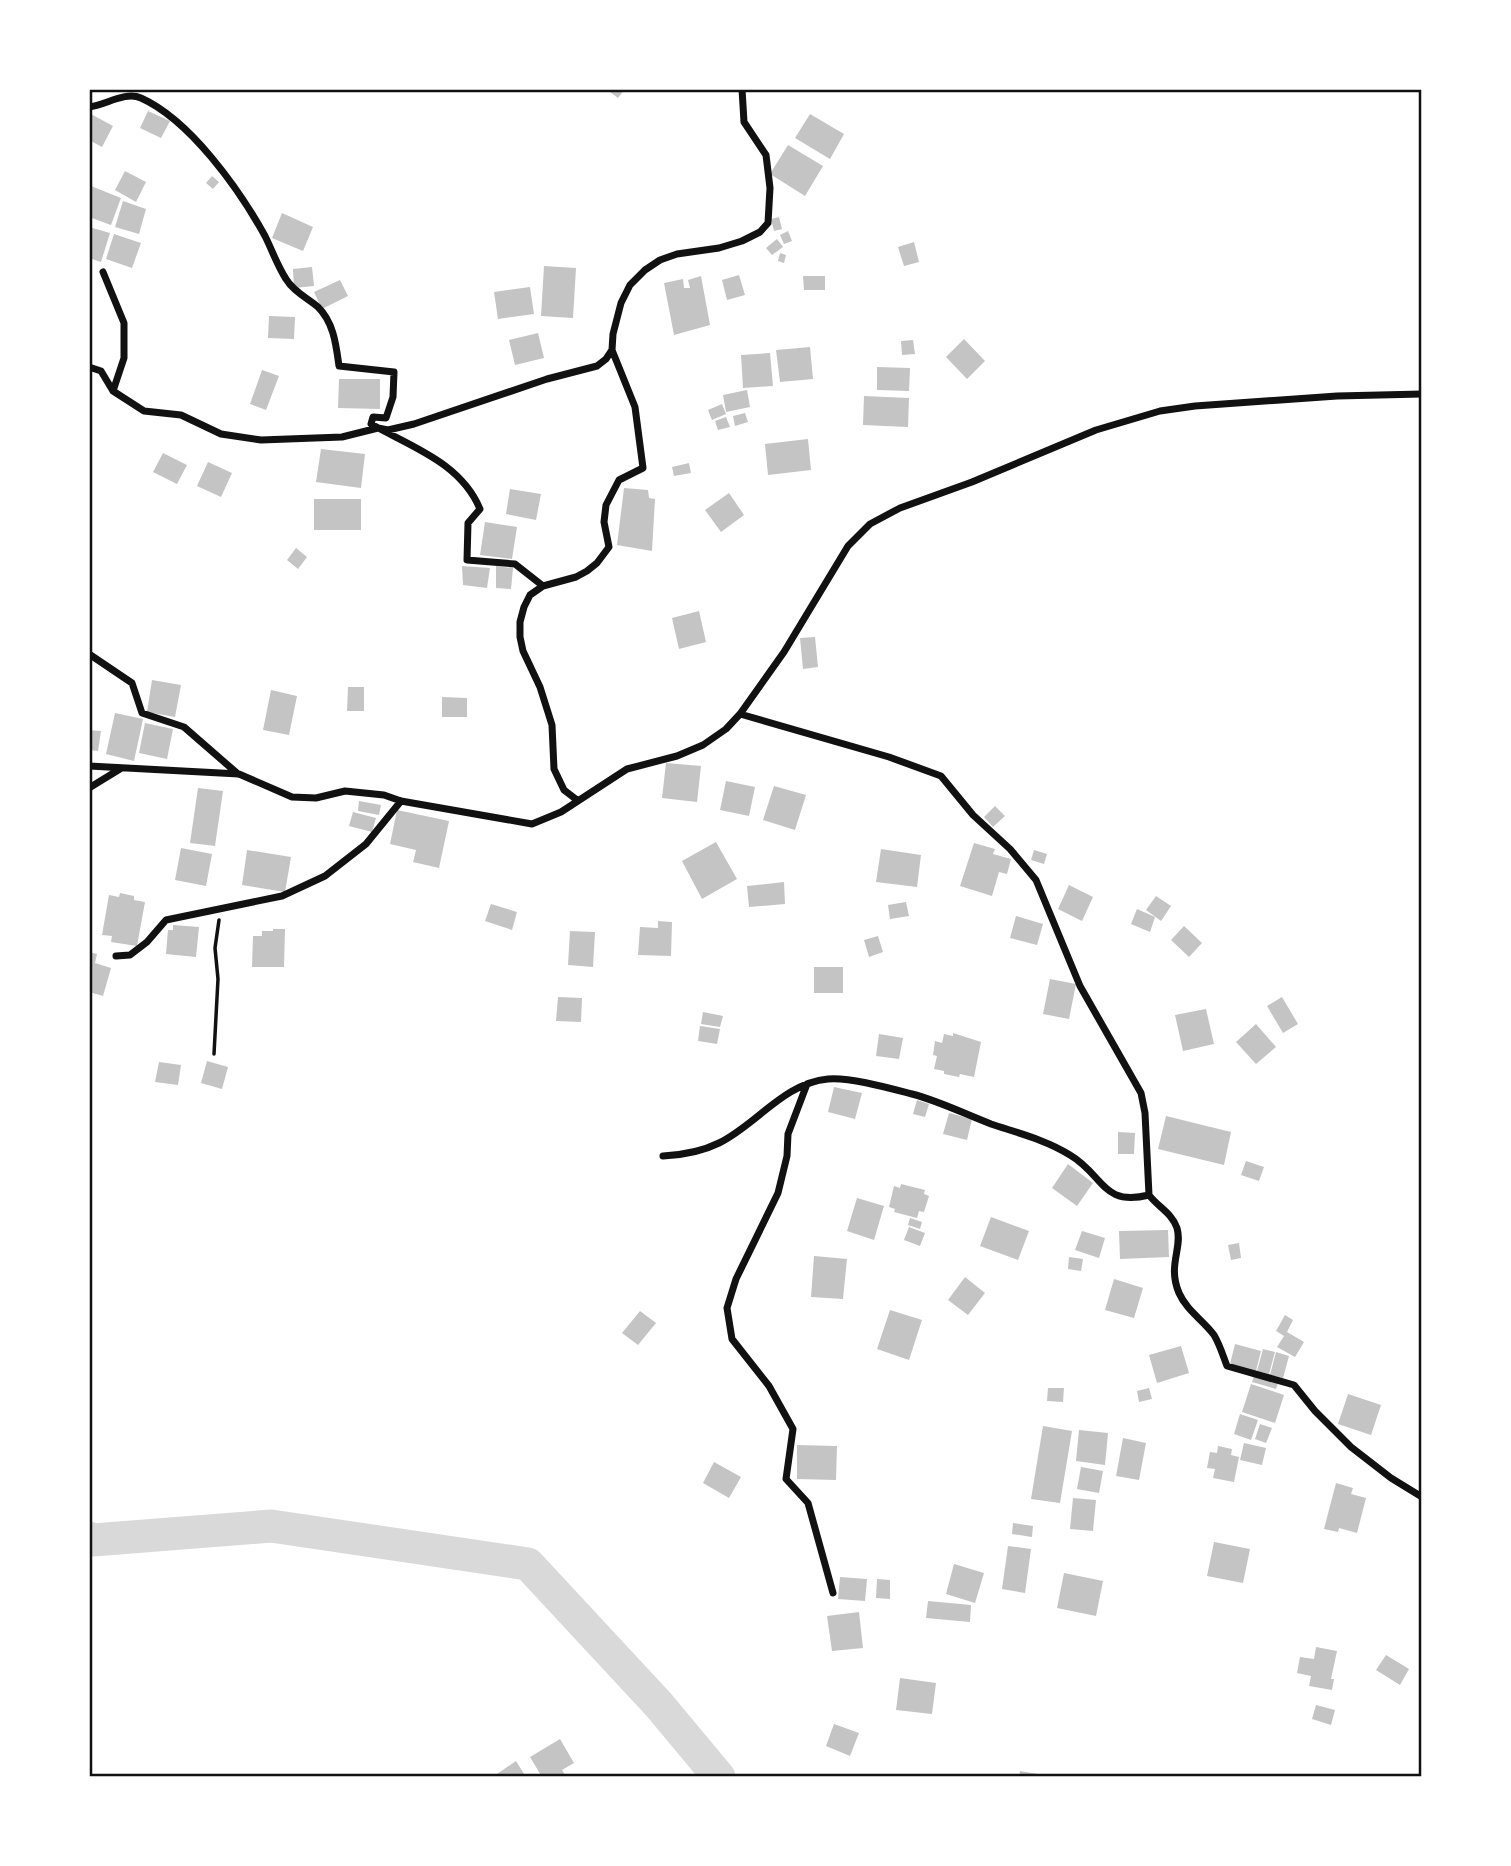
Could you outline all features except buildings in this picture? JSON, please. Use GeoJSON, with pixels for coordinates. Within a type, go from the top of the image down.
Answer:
{"type":"FeatureCollection","features":[{"type":"Feature","properties":{"kind":"street"},"geometry":{"type":"LineString","coordinates":[[577,800],[564,790],[554,769],[552,726],[520,637],[524,607],[530,595],[543,586],[576,577],[597,563],[609,547],[604,522],[607,505],[619,480],[643,468],[635,407],[612,350],[612,334],[621,303],[630,285],[660,260],[677,254],[742,242],[760,232],[768,222],[770,188],[766,155],[744,122],[742,89]]}},
{"type":"Feature","properties":{"kind":"street"},"geometry":{"type":"LineString","coordinates":[[89,107],[120,97],[138,96],[159,108],[190,133],[214,161],[254,219],[288,283],[329,320],[340,366],[394,372],[393,397],[386,418],[373,417],[371,424],[452,470],[473,492],[480,509],[468,523],[467,560],[515,564],[543,586]]}},
{"type":"Feature","properties":{"kind":"street"},"geometry":{"type":"LineString","coordinates":[[103,272],[124,323],[124,358],[113,391]]}},
{"type":"Feature","properties":{"kind":"street"},"geometry":{"type":"LineString","coordinates":[[89,367],[101,371],[113,391],[144,411],[181,415],[221,435],[261,440],[342,437],[378,428],[388,430],[414,424],[547,379],[597,366],[612,350]]}},
{"type":"Feature","properties":{"kind":"street"},"geometry":{"type":"LineString","coordinates":[[89,654],[132,683],[142,713],[184,727],[239,775],[292,797],[316,798],[345,791],[384,795],[401,801],[532,824],[561,812],[627,769],[677,756],[703,745],[726,729],[740,714],[784,652],[848,547],[870,524],[900,508],[972,482],[1096,430],[1160,411],[1336,396],[1422,394]]}},
{"type":"Feature","properties":{"kind":"street"},"geometry":{"type":"LineString","coordinates":[[740,714],[889,757],[940,776],[974,815],[1010,849],[1036,880],[1080,986],[1141,1093],[1145,1113],[1149,1195],[1157,1205],[1166,1210],[1178,1231],[1173,1279],[1181,1297],[1190,1311],[1213,1334],[1227,1366],[1294,1385],[1315,1411],[1351,1447],[1391,1478],[1422,1497]]}},
{"type":"Feature","properties":{"kind":"street"},"geometry":{"type":"LineString","coordinates":[[89,766],[239,775]]}},
{"type":"Feature","properties":{"kind":"street"},"geometry":{"type":"LineString","coordinates":[[89,788],[120,768]]}},
{"type":"Feature","properties":{"kind":"street"},"geometry":{"type":"LineString","coordinates":[[116,956],[130,955],[147,942],[166,920],[282,897],[325,876],[366,844],[401,801]]}},
{"type":"Feature","properties":{"kind":"street"},"geometry":{"type":"LineString","coordinates":[[663,1156],[701,1151],[722,1142],[783,1097],[807,1084],[827,1079],[846,1079],[912,1094],[1055,1147],[1086,1166],[1103,1186],[1117,1197],[1134,1199],[1149,1195]]}},
{"type":"Feature","properties":{"kind":"street"},"geometry":{"type":"LineString","coordinates":[[807,1084],[788,1134],[787,1156],[778,1193],[736,1279],[727,1308],[733,1339],[769,1386],[793,1429],[786,1479],[807,1503],[833,1593]]}},
{"type":"Feature","properties":{"kind":"path"},"geometry":{"type":"LineString","coordinates":[[214,1054],[218,979],[215,948],[221,909]]}},
{"type":"Feature","properties":{"kind":"waterway"},"geometry":{"type":"LineString","coordinates":[[89,1538],[93,1540],[271,1526],[528,1564],[659,1705],[719,1777]]}}]}
